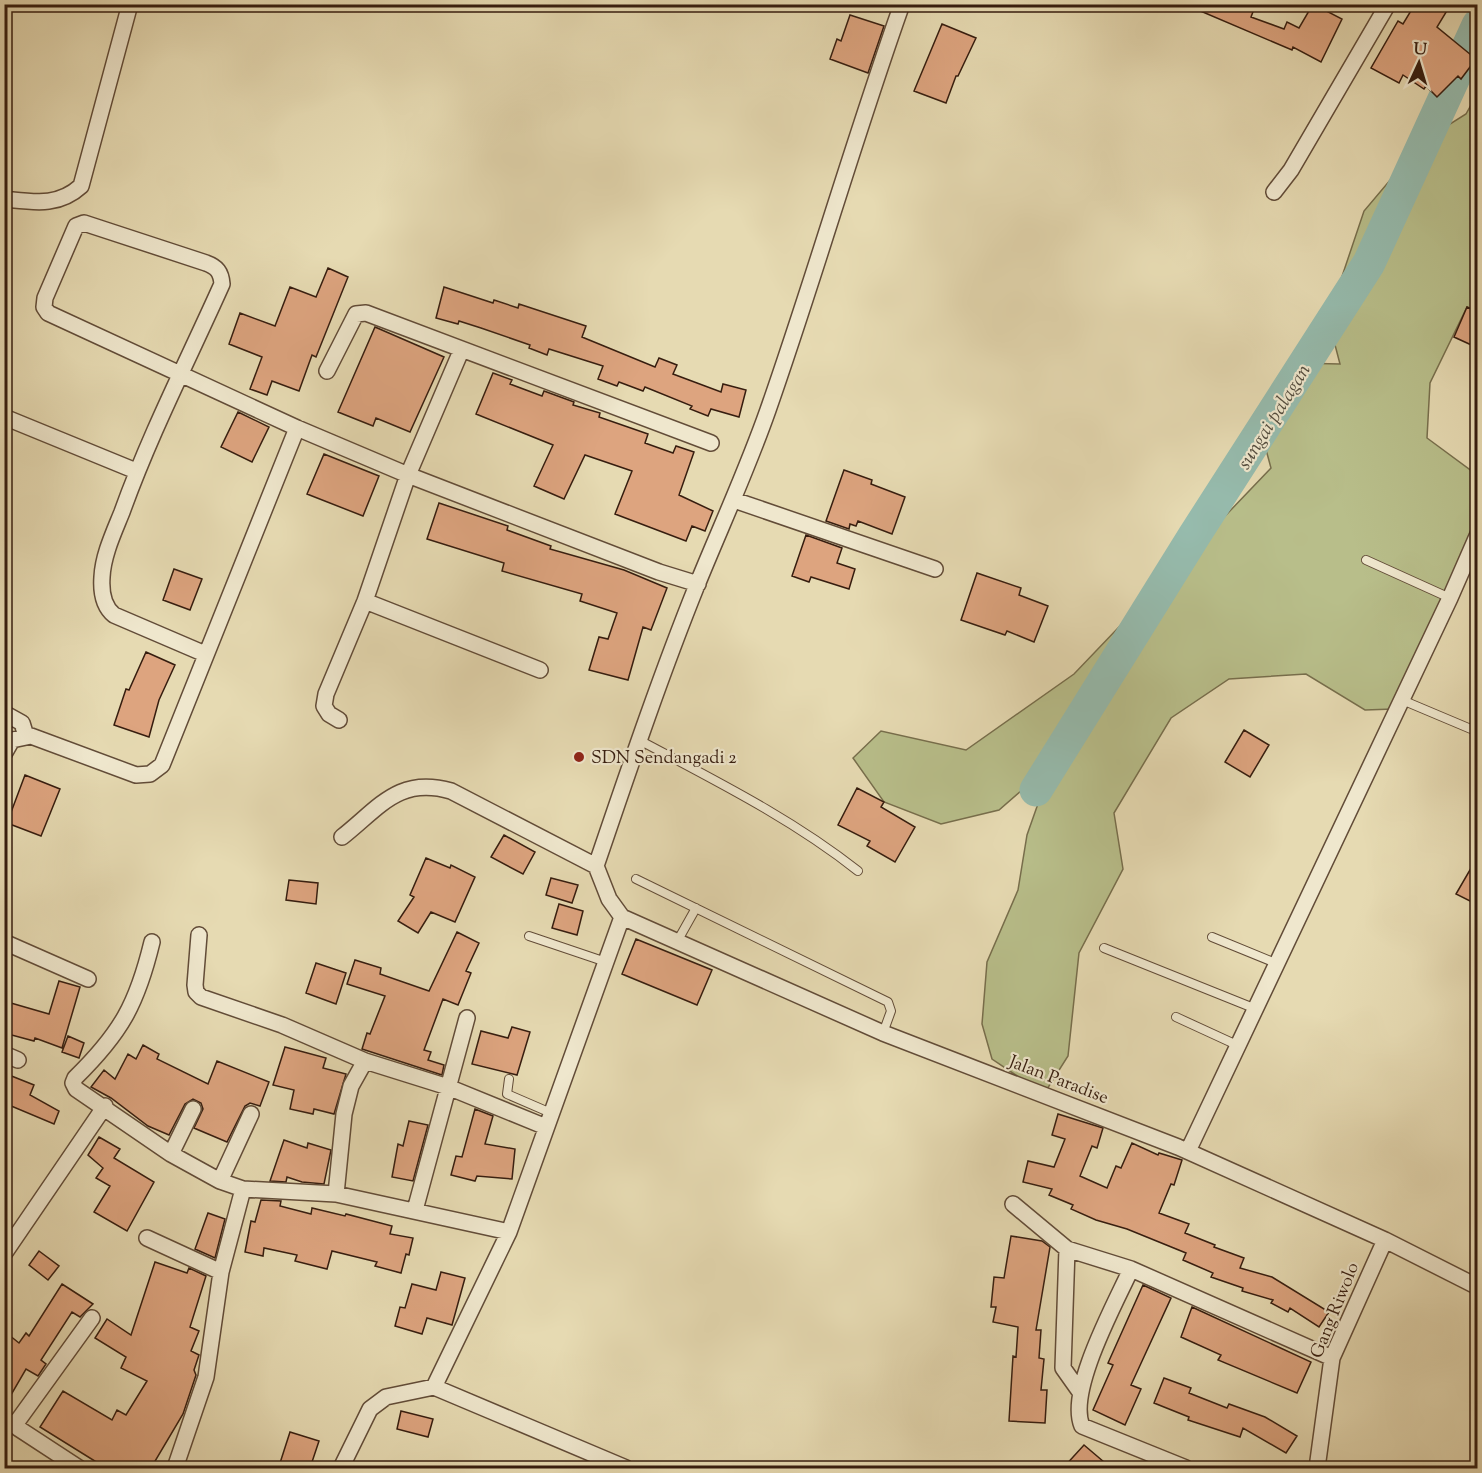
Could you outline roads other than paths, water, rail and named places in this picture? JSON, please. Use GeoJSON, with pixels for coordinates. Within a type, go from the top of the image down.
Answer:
{"type":"FeatureCollection","features":[{"type":"Feature","properties":{"kind":"street"},"geometry":{"type":"LineString","coordinates":[[4,199],[45,203],[60,201],[81,186],[130,4]]}},
{"type":"Feature","properties":{"kind":"street"},"geometry":{"type":"LineString","coordinates":[[434,1386],[509,1232],[622,918],[609,899],[596,866],[639,740],[698,584],[734,500],[768,411],[869,98],[903,4]]}},
{"type":"Feature","properties":{"kind":"street"},"geometry":{"type":"LineString","coordinates":[[1274,192],[1291,170],[1388,4]]}},
{"type":"Feature","properties":{"kind":"street"},"geometry":{"type":"LineString","coordinates":[[205,654],[107,610],[101,578],[136,471],[180,376],[222,284],[221,274],[215,266],[84,223],[76,226],[45,298],[44,307],[48,313],[180,376],[408,475],[659,572],[698,584]]}},
{"type":"Feature","properties":{"kind":"street"},"geometry":{"type":"LineString","coordinates":[[327,371],[359,312],[711,443]]}},
{"type":"Feature","properties":{"kind":"street"},"geometry":{"type":"LineString","coordinates":[[339,720],[329,714],[324,706],[326,694],[365,601],[408,475],[461,351]]}},
{"type":"Feature","properties":{"kind":"street"},"geometry":{"type":"LineString","coordinates":[[9,419],[136,471]]}},
{"type":"Feature","properties":{"kind":"street"},"geometry":{"type":"LineString","coordinates":[[4,754],[12,740],[26,736],[56,744],[136,775],[150,774],[162,765],[297,428]]}},
{"type":"Feature","properties":{"kind":"street"},"geometry":{"type":"LineString","coordinates":[[734,500],[935,569]]}},
{"type":"Feature","properties":{"kind":"street"},"geometry":{"type":"LineString","coordinates":[[1188,1151],[1278,964],[1478,534]]}},
{"type":"Feature","properties":{"kind":"street"},"geometry":{"type":"LineString","coordinates":[[365,601],[540,670]]}},
{"type":"Feature","properties":{"kind":"street"},"geometry":{"type":"LineString","coordinates":[[4,713],[21,723],[26,736]]}},
{"type":"Feature","properties":{"kind":"street"},"geometry":{"type":"LineString","coordinates":[[342,837],[403,789],[432,785],[451,791],[596,866]]}},
{"type":"Feature","properties":{"kind":"street","name":"Jalan Paradise"},"geometry":{"type":"LineString","coordinates":[[622,918],[678,940],[883,1033],[1188,1151],[1385,1240],[1478,1287]]}},
{"type":"Feature","properties":{"kind":"street"},"geometry":{"type":"LineString","coordinates":[[199,935],[195,985],[196,992],[201,997],[282,1026],[365,1060],[549,1120]]}},
{"type":"Feature","properties":{"kind":"street"},"geometry":{"type":"LineString","coordinates":[[4,942],[88,979]]}},
{"type":"Feature","properties":{"kind":"street"},"geometry":{"type":"LineString","coordinates":[[152,942],[143,979],[129,1012],[118,1031],[75,1078],[73,1083],[76,1089],[105,1106],[171,1154],[220,1181],[243,1189],[336,1194],[509,1232]]}},
{"type":"Feature","properties":{"kind":"street"},"geometry":{"type":"LineString","coordinates":[[415,1210],[467,1018]]}},
{"type":"Feature","properties":{"kind":"street"},"geometry":{"type":"LineString","coordinates":[[336,1194],[344,1114],[351,1086],[365,1060]]}},
{"type":"Feature","properties":{"kind":"street"},"geometry":{"type":"LineString","coordinates":[[4,1254],[105,1106]]}},
{"type":"Feature","properties":{"kind":"street"},"geometry":{"type":"LineString","coordinates":[[171,1154],[193,1109]]}},
{"type":"Feature","properties":{"kind":"street"},"geometry":{"type":"LineString","coordinates":[[220,1181],[251,1114]]}},
{"type":"Feature","properties":{"kind":"street"},"geometry":{"type":"LineString","coordinates":[[175,1468],[206,1377],[221,1272],[243,1189]]}},
{"type":"Feature","properties":{"kind":"street"},"geometry":{"type":"LineString","coordinates":[[1013,1204],[1067,1249],[1131,1269],[1332,1358]]}},
{"type":"Feature","properties":{"kind":"street"},"geometry":{"type":"LineString","coordinates":[[147,1238],[221,1272]]}},
{"type":"Feature","properties":{"kind":"street","name":"Gang Riwolo"},"geometry":{"type":"LineString","coordinates":[[1317,1468],[1332,1358],[1385,1240]]}},
{"type":"Feature","properties":{"kind":"street"},"geometry":{"type":"LineString","coordinates":[[1067,1249],[1063,1368],[1080,1392]]}},
{"type":"Feature","properties":{"kind":"street"},"geometry":{"type":"LineString","coordinates":[[1131,1269],[1080,1392],[1077,1414],[1082,1426],[1186,1468]]}},
{"type":"Feature","properties":{"kind":"street"},"geometry":{"type":"LineString","coordinates":[[79,1468],[9,1422],[92,1318]]}},
{"type":"Feature","properties":{"kind":"street"},"geometry":{"type":"LineString","coordinates":[[341,1468],[370,1409],[386,1397],[434,1386],[624,1468]]}},
{"type":"Feature","properties":{"kind":"lane"},"geometry":{"type":"LineString","coordinates":[[1366,560],[1450,598]]}},
{"type":"Feature","properties":{"kind":"lane"},"geometry":{"type":"LineString","coordinates":[[1402,700],[1478,732]]}},
{"type":"Feature","properties":{"kind":"lane"},"geometry":{"type":"LineString","coordinates":[[639,740],[732,789],[810,836],[858,871]]}},
{"type":"Feature","properties":{"kind":"lane"},"geometry":{"type":"LineString","coordinates":[[636,879],[888,1002],[891,1011],[883,1033]]}},
{"type":"Feature","properties":{"kind":"lane"},"geometry":{"type":"LineString","coordinates":[[678,940],[696,908]]}},
{"type":"Feature","properties":{"kind":"lane"},"geometry":{"type":"LineString","coordinates":[[529,936],[606,962]]}},
{"type":"Feature","properties":{"kind":"lane"},"geometry":{"type":"LineString","coordinates":[[1212,938],[1278,964]]}},
{"type":"Feature","properties":{"kind":"lane"},"geometry":{"type":"LineString","coordinates":[[1104,948],[1256,1009]]}},
{"type":"Feature","properties":{"kind":"lane"},"geometry":{"type":"LineString","coordinates":[[1176,1017],[1239,1046]]}},
{"type":"Feature","properties":{"kind":"lane"},"geometry":{"type":"LineString","coordinates":[[509,1079],[507,1094],[549,1120]]}},
{"type":"Feature","properties":{"kind":"waterway","name":"sungai palagan"},"geometry":{"type":"LineString","coordinates":[[1036,790],[1194,536],[1369,263],[1478,25]]}},
{"type":"Feature","properties":{"kind":"place","name":"SDN Sendangadi 2"},"geometry":{"type":"Point","coordinates":[579,757]}}]}
